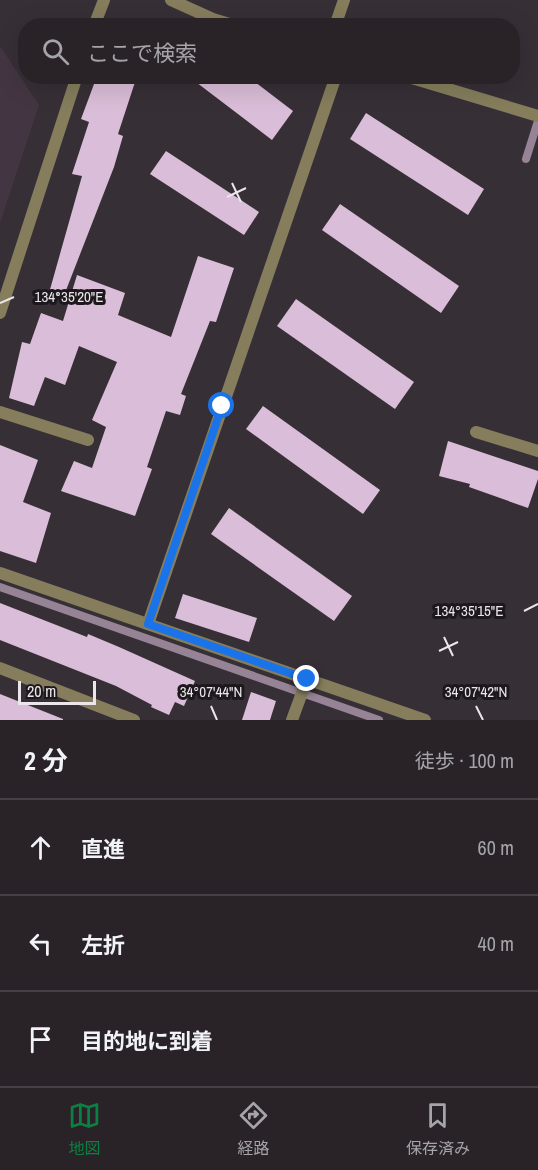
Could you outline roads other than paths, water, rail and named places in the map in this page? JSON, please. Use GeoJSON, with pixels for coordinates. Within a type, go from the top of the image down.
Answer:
{"type":"FeatureCollection","features":[{"type":"Feature","properties":{"kind":"street"},"geometry":{"type":"LineString","coordinates":[[97,18],[104,0]]}},
{"type":"Feature","properties":{"kind":"street"},"geometry":{"type":"LineString","coordinates":[[171,0],[211,18]]}},
{"type":"Feature","properties":{"kind":"street"},"geometry":{"type":"LineString","coordinates":[[338,18],[344,0]]}},
{"type":"Feature","properties":{"kind":"street"},"geometry":{"type":"LineString","coordinates":[[0,313],[74,84]]}},
{"type":"Feature","properties":{"kind":"street"},"geometry":{"type":"LineString","coordinates":[[148,624],[333,84]]}},
{"type":"Feature","properties":{"kind":"street"},"geometry":{"type":"LineString","coordinates":[[432,84],[538,116]]}},
{"type":"Feature","properties":{"kind":"street"},"geometry":{"type":"LineString","coordinates":[[0,412],[88,440]]}},
{"type":"Feature","properties":{"kind":"street"},"geometry":{"type":"LineString","coordinates":[[476,432],[538,451]]}},
{"type":"Feature","properties":{"kind":"street"},"geometry":{"type":"LineString","coordinates":[[0,573],[425,720]]}},
{"type":"Feature","properties":{"kind":"street"},"geometry":{"type":"LineString","coordinates":[[0,668],[134,720]]}},
{"type":"Feature","properties":{"kind":"street"},"geometry":{"type":"LineString","coordinates":[[292,720],[307,679]]}},
{"type":"Feature","properties":{"kind":"waterway"},"geometry":{"type":"LineString","coordinates":[[526,159],[538,121]]}},
{"type":"Feature","properties":{"kind":"waterway"},"geometry":{"type":"LineString","coordinates":[[0,587],[379,720]]}}]}
